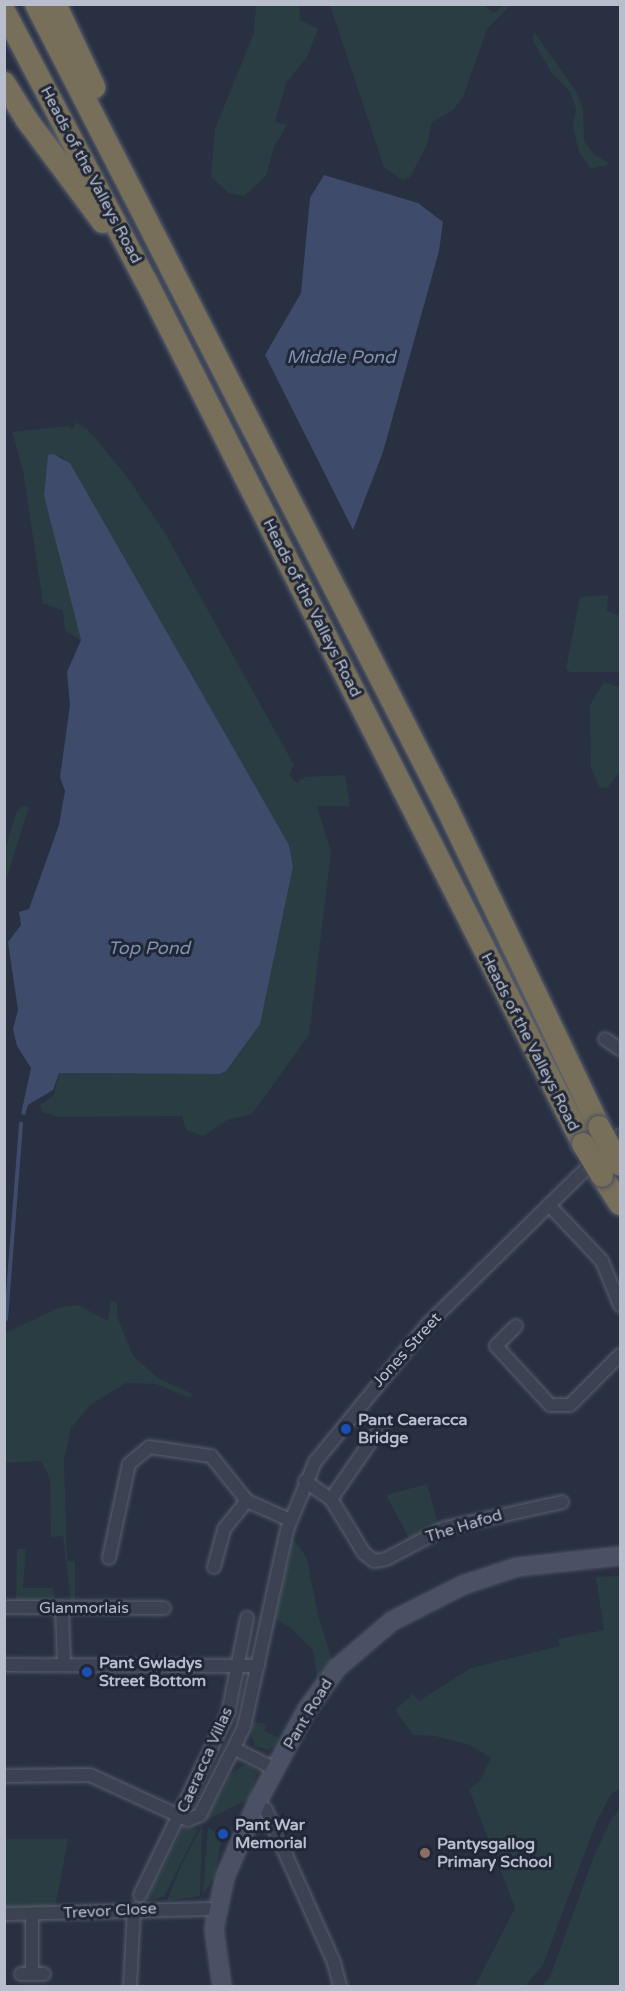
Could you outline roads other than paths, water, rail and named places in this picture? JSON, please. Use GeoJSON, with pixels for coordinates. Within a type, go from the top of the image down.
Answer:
{"type":"FeatureCollection","features":[{"type":"Feature","properties":{"kind":"highway","name":"Heads of the Valleys Road"},"geometry":{"type":"LineString","coordinates":[[36,4],[110,153],[446,806],[599,1127],[621,1204]]}},
{"type":"Feature","properties":{"kind":"highway"},"geometry":{"type":"LineString","coordinates":[[55,4],[106,112],[110,153]]}},
{"type":"Feature","properties":{"kind":"highway","name":"Heads of the Valleys Road"},"geometry":{"type":"LineString","coordinates":[[4,11],[145,279],[583,1144],[611,1171]]}},
{"type":"Feature","properties":{"kind":"highway"},"geometry":{"type":"LineString","coordinates":[[4,83],[27,120],[145,279]]}},
{"type":"Feature","properties":{"kind":"street"},"geometry":{"type":"LineString","coordinates":[[605,1039],[621,1049]]}},
{"type":"Feature","properties":{"kind":"street","name":"Jones Street"},"geometry":{"type":"LineString","coordinates":[[180,1816],[188,1820],[200,1815],[235,1749],[258,1666],[273,1582],[290,1520],[305,1481],[322,1452],[428,1324],[621,1135]]}},
{"type":"Feature","properties":{"kind":"street"},"geometry":{"type":"LineString","coordinates":[[549,1204],[602,1261],[621,1305]]}},
{"type":"Feature","properties":{"kind":"street"},"geometry":{"type":"LineString","coordinates":[[516,1326],[496,1346],[550,1405],[570,1405],[621,1355]]}},
{"type":"Feature","properties":{"kind":"street"},"geometry":{"type":"LineString","coordinates":[[332,1499],[383,1424]]}},
{"type":"Feature","properties":{"kind":"street"},"geometry":{"type":"LineString","coordinates":[[109,1558],[129,1464],[149,1448],[211,1456],[247,1501],[290,1520]]}},
{"type":"Feature","properties":{"kind":"street","name":"The Hafod"},"geometry":{"type":"LineString","coordinates":[[305,1481],[332,1499],[364,1553],[374,1561],[386,1559],[446,1528],[562,1502]]}},
{"type":"Feature","properties":{"kind":"street"},"geometry":{"type":"LineString","coordinates":[[213,1567],[224,1529],[247,1501]]}},
{"type":"Feature","properties":{"kind":"street","name":"Pant Road"},"geometry":{"type":"LineString","coordinates":[[222,1986],[216,1947],[215,1909],[225,1877],[257,1803],[306,1711],[332,1674],[392,1622],[463,1585],[517,1567],[621,1556]]}},
{"type":"Feature","properties":{"kind":"street","name":"Glanmorlais"},"geometry":{"type":"LineString","coordinates":[[4,1607],[164,1608]]}},
{"type":"Feature","properties":{"kind":"street"},"geometry":{"type":"LineString","coordinates":[[62,1608],[64,1665]]}},
{"type":"Feature","properties":{"kind":"street","name":"Caeracca Villas"},"geometry":{"type":"LineString","coordinates":[[140,1895],[228,1714],[248,1618]]}},
{"type":"Feature","properties":{"kind":"street"},"geometry":{"type":"LineString","coordinates":[[4,1665],[258,1666]]}},
{"type":"Feature","properties":{"kind":"street"},"geometry":{"type":"LineString","coordinates":[[235,1749],[275,1769]]}},
{"type":"Feature","properties":{"kind":"street"},"geometry":{"type":"LineString","coordinates":[[4,1776],[90,1775],[180,1816]]}},
{"type":"Feature","properties":{"kind":"street"},"geometry":{"type":"LineString","coordinates":[[257,1803],[266,1810],[336,1969],[340,1986]]}},
{"type":"Feature","properties":{"kind":"street","name":"Trevor Close"},"geometry":{"type":"LineString","coordinates":[[4,1914],[215,1909]]}},
{"type":"Feature","properties":{"kind":"street"},"geometry":{"type":"LineString","coordinates":[[130,1985],[134,1910]]}},
{"type":"Feature","properties":{"kind":"street"},"geometry":{"type":"LineString","coordinates":[[32,1914],[32,1974]]}},
{"type":"Feature","properties":{"kind":"water","name":"Middle Pond"},"geometry":{"type":"Polygon","coordinates":[[[324,175],[418,203],[443,222],[439,251],[383,452],[353,530],[265,355],[301,293],[310,198],[324,175]]]}},
{"type":"Feature","properties":{"kind":"water","name":"Top Pond"},"geometry":{"type":"Polygon","coordinates":[[[53,454],[70,463],[289,845],[293,867],[260,1024],[226,1071],[219,1074],[59,1073],[53,1090],[28,1105],[25,1115],[21,1114],[31,1068],[17,1046],[13,1029],[18,1010],[8,942],[21,925],[19,912],[29,909],[59,825],[65,791],[60,777],[70,705],[67,672],[81,640],[44,496],[48,455],[53,454]]]}},
{"type":"Feature","properties":{"kind":"waterway"},"geometry":{"type":"LineString","coordinates":[[6,1319],[21,1124]]}},
{"type":"Feature","properties":{"kind":"place","name":"Pant Caeracca Bridge"},"geometry":{"type":"Point","coordinates":[346,1429]}},
{"type":"Feature","properties":{"kind":"place","name":"Pant Gwladys Street Bottom"},"geometry":{"type":"Point","coordinates":[87,1672]}},
{"type":"Feature","properties":{"kind":"place","name":"Pant War Memorial"},"geometry":{"type":"Point","coordinates":[223,1834]}},
{"type":"Feature","properties":{"kind":"place","name":"Pantysgallog Primary School"},"geometry":{"type":"Point","coordinates":[425,1853]}}]}
